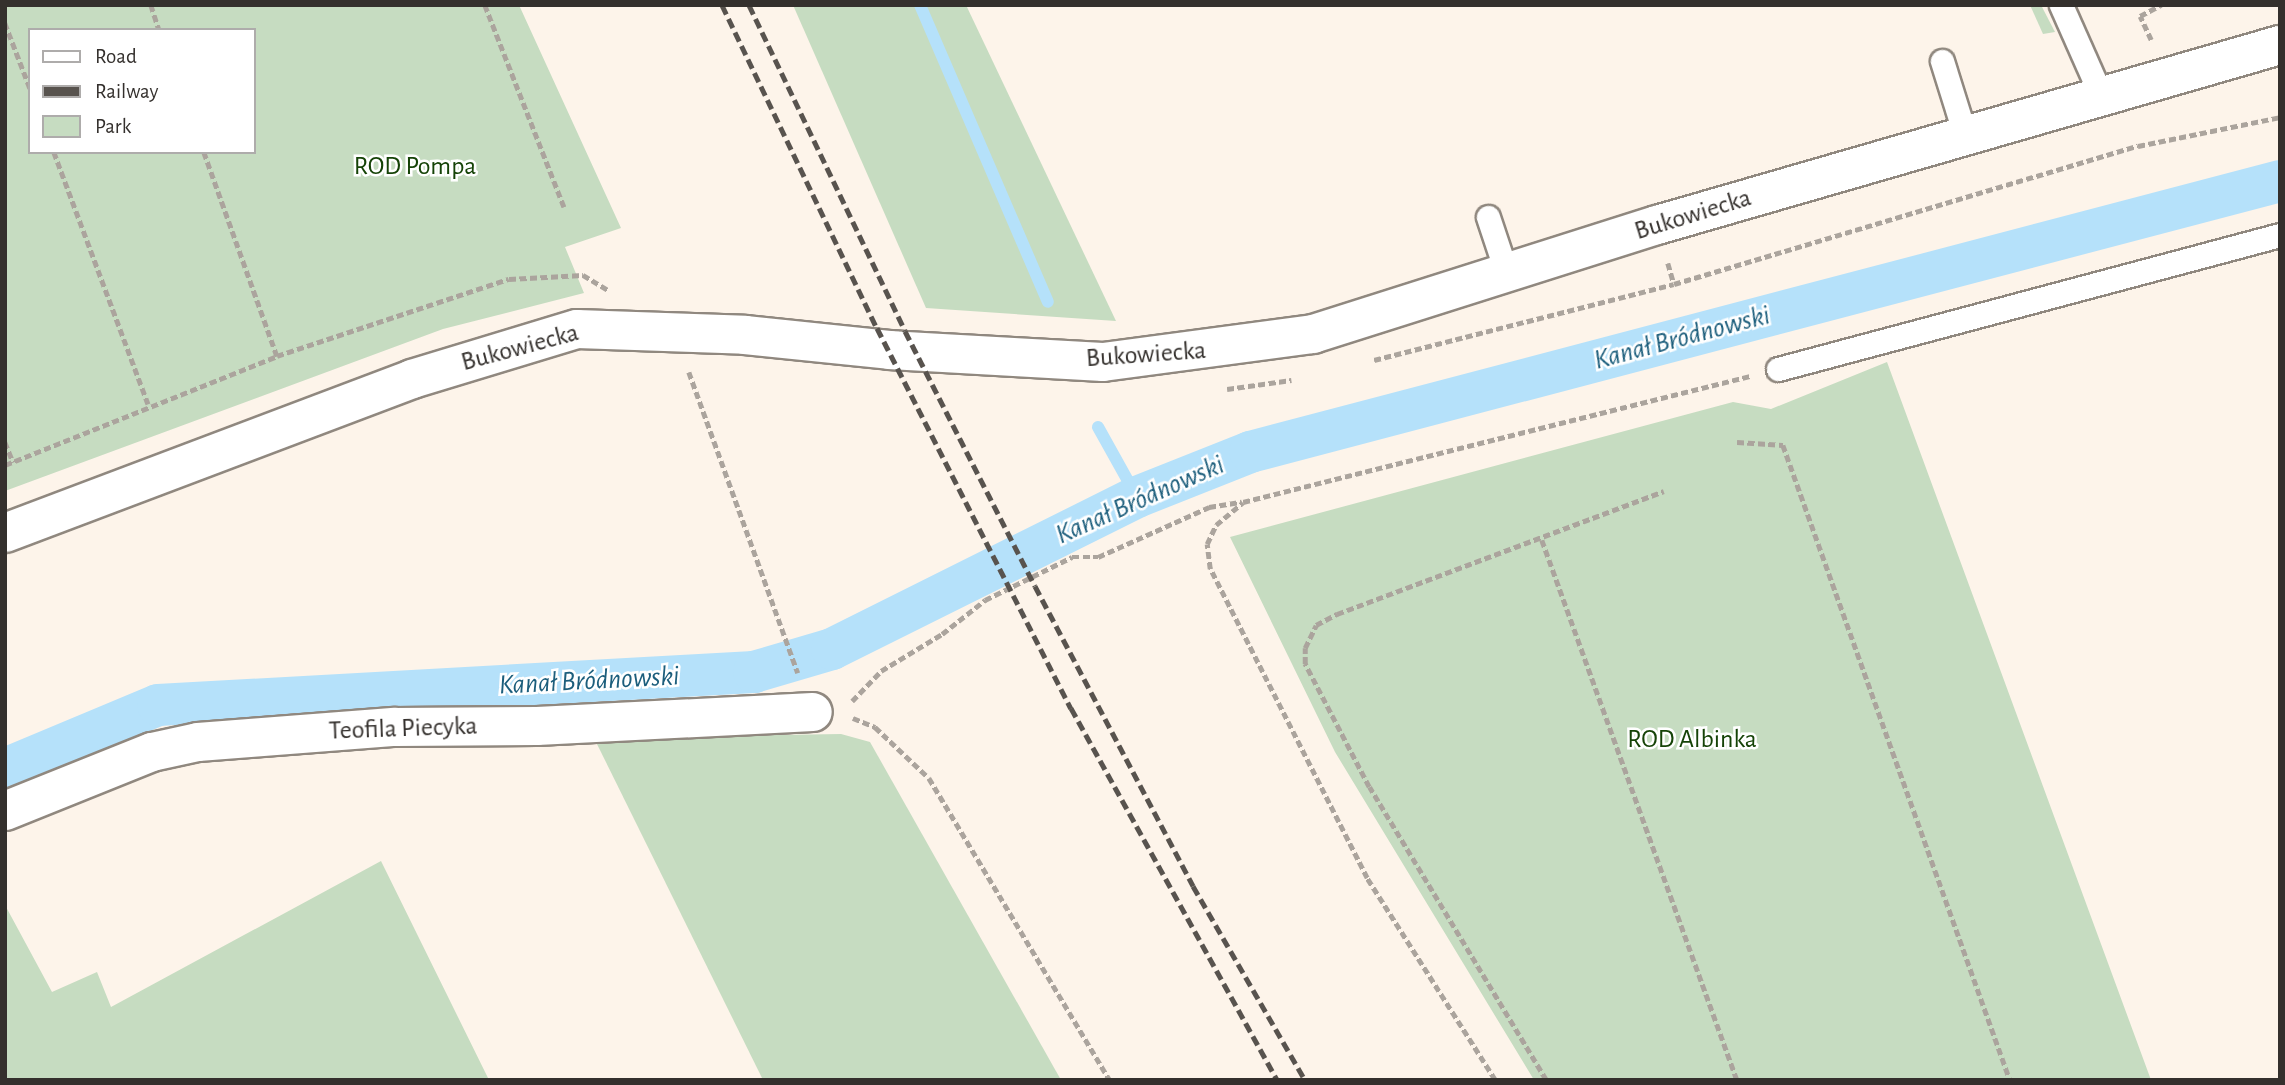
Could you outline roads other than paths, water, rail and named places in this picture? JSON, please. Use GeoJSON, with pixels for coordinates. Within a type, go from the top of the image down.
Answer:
{"type":"FeatureCollection","features":[{"type":"Feature","properties":{"kind":"street","name":"Bukowiecka"},"geometry":{"type":"LineString","coordinates":[[5,533],[412,379],[578,329],[674,332],[1103,362],[1313,334],[1657,225],[2100,93],[2280,45]]}},
{"type":"Feature","properties":{"kind":"street","name":"Teofila Piecyka"},"geometry":{"type":"LineString","coordinates":[[5,811],[152,752],[198,741],[395,727],[537,726],[829,713]]}},
{"type":"Feature","properties":{"kind":"lane"},"geometry":{"type":"LineString","coordinates":[[2061,5],[2100,93]]}},
{"type":"Feature","properties":{"kind":"lane"},"geometry":{"type":"LineString","coordinates":[[1942,61],[1965,135]]}},
{"type":"Feature","properties":{"kind":"lane"},"geometry":{"type":"LineString","coordinates":[[1488,217],[1507,274]]}},
{"type":"Feature","properties":{"kind":"lane"},"geometry":{"type":"LineString","coordinates":[[1778,369],[2280,235]]}},
{"type":"Feature","properties":{"kind":"waterway"},"geometry":{"type":"LineString","coordinates":[[920,5],[1048,302]]}},
{"type":"Feature","properties":{"kind":"waterway","name":"Kanał Bródnowski"},"geometry":{"type":"LineString","coordinates":[[5,769],[158,705],[754,672],[832,649],[1137,497],[1250,452],[2280,181]]}},
{"type":"Feature","properties":{"kind":"waterway"},"geometry":{"type":"LineString","coordinates":[[1098,427],[1137,497]]}},
{"type":"Feature","properties":{"kind":"railway"},"geometry":{"type":"LineString","coordinates":[[722,5],[877,328],[1071,708],[1277,1080]]}},
{"type":"Feature","properties":{"kind":"railway"},"geometry":{"type":"LineString","coordinates":[[749,5],[905,331],[1035,586],[1193,886],[1305,1080]]}},
{"type":"Feature","properties":{"kind":"park label","name":"ROD Pompa"},"geometry":{"type":"Point","coordinates":[415,167]}},
{"type":"Feature","properties":{"kind":"park label","name":"ROD Albinka"},"geometry":{"type":"Point","coordinates":[1692,740]}}]}
